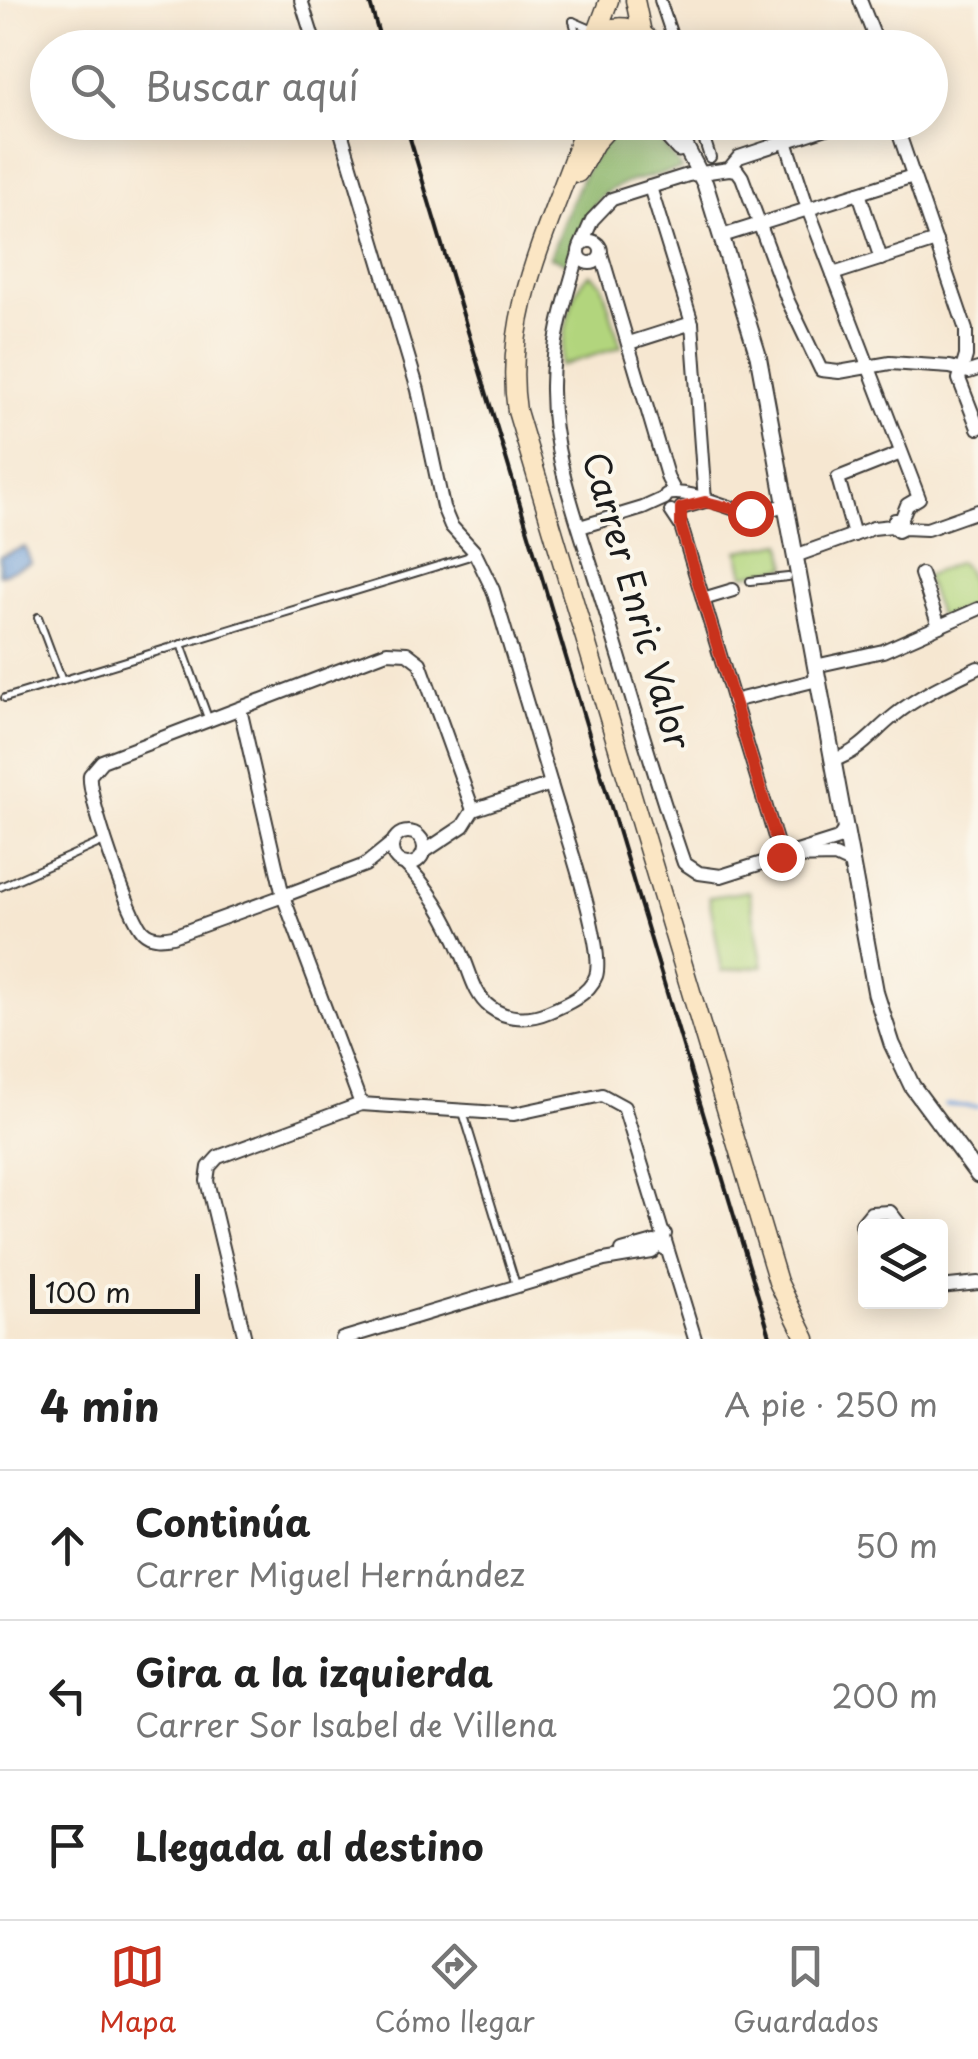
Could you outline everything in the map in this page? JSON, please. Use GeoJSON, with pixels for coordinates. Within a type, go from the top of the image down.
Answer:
{"type":"FeatureCollection","features":[{"type":"Feature","properties":{"kind":"main road"},"geometry":{"type":"LineString","coordinates":[[598,30],[609,0]]}},
{"type":"Feature","properties":{"kind":"main road"},"geometry":{"type":"LineString","coordinates":[[635,0],[641,30]]}},
{"type":"Feature","properties":{"kind":"main road"},"geometry":{"type":"LineString","coordinates":[[603,30],[635,30]]}},
{"type":"Feature","properties":{"kind":"main road"},"geometry":{"type":"LineString","coordinates":[[577,140],[518,319],[512,364],[516,412],[778,1282],[806,1339]]}},
{"type":"Feature","properties":{"kind":"main road"},"geometry":{"type":"LineString","coordinates":[[555,212],[598,140]]}},
{"type":"Feature","properties":{"kind":"street"},"geometry":{"type":"LineString","coordinates":[[302,0],[311,30]]}},
{"type":"Feature","properties":{"kind":"street"},"geometry":{"type":"LineString","coordinates":[[660,0],[670,30]]}},
{"type":"Feature","properties":{"kind":"street"},"geometry":{"type":"LineString","coordinates":[[865,2],[874,30]]}},
{"type":"Feature","properties":{"kind":"street"},"geometry":{"type":"LineString","coordinates":[[343,140],[418,390],[442,507],[451,526],[474,551],[494,590],[596,944],[596,977],[585,992],[558,1008],[530,1017],[517,1018],[492,1008],[476,988],[431,896],[394,856],[392,843]]}},
{"type":"Feature","properties":{"kind":"street"},"geometry":{"type":"LineString","coordinates":[[671,140],[697,171]]}},
{"type":"Feature","properties":{"kind":"street"},"geometry":{"type":"LineString","coordinates":[[682,140],[705,184],[758,355],[795,556],[793,576],[816,673],[876,994],[892,1044],[926,1109],[978,1175]]}},
{"type":"Feature","properties":{"kind":"street"},"geometry":{"type":"LineString","coordinates":[[705,140],[710,156]]}},
{"type":"Feature","properties":{"kind":"street"},"geometry":{"type":"LineString","coordinates":[[728,170],[735,159],[789,140]]}},
{"type":"Feature","properties":{"kind":"street"},"geometry":{"type":"LineString","coordinates":[[900,140],[966,330],[960,385],[978,428]]}},
{"type":"Feature","properties":{"kind":"street"},"geometry":{"type":"LineString","coordinates":[[786,141],[866,366],[919,498],[907,505],[899,524]]}},
{"type":"Feature","properties":{"kind":"street"},"geometry":{"type":"LineString","coordinates":[[597,254],[601,210],[618,196],[697,171],[728,170],[741,174],[788,301],[819,368],[826,373],[890,363],[978,370]]}},
{"type":"Feature","properties":{"kind":"street"},"geometry":{"type":"LineString","coordinates":[[722,236],[913,176]]}},
{"type":"Feature","properties":{"kind":"street"},"geometry":{"type":"LineString","coordinates":[[650,186],[692,324],[705,502]]}},
{"type":"Feature","properties":{"kind":"street"},"geometry":{"type":"LineString","coordinates":[[859,193],[881,259]]}},
{"type":"Feature","properties":{"kind":"street","name":"Carrer Enric Valor"},"geometry":{"type":"LineString","coordinates":[[601,210],[590,224],[580,249],[558,328],[552,389],[561,455],[580,527],[684,863],[698,873],[721,876],[838,839],[844,830]]}},
{"type":"Feature","properties":{"kind":"street"},"geometry":{"type":"LineString","coordinates":[[597,254],[583,261],[580,249],[591,241],[610,282],[781,857]]}},
{"type":"Feature","properties":{"kind":"street"},"geometry":{"type":"LineString","coordinates":[[832,274],[936,241]]}},
{"type":"Feature","properties":{"kind":"street"},"geometry":{"type":"LineString","coordinates":[[628,343],[692,324]]}},
{"type":"Feature","properties":{"kind":"street"},"geometry":{"type":"LineString","coordinates":[[966,330],[978,341]]}},
{"type":"Feature","properties":{"kind":"street"},"geometry":{"type":"LineString","coordinates":[[962,366],[978,355]]}},
{"type":"Feature","properties":{"kind":"street"},"geometry":{"type":"LineString","coordinates":[[854,535],[838,478],[901,453]]}},
{"type":"Feature","properties":{"kind":"street"},"geometry":{"type":"LineString","coordinates":[[580,527],[672,499],[705,502],[747,513],[785,505]]}},
{"type":"Feature","properties":{"kind":"street"},"geometry":{"type":"LineString","coordinates":[[795,556],[872,528],[899,524],[928,529],[978,511]]}},
{"type":"Feature","properties":{"kind":"street"},"geometry":{"type":"LineString","coordinates":[[921,574],[938,626]]}},
{"type":"Feature","properties":{"kind":"street"},"geometry":{"type":"LineString","coordinates":[[703,599],[733,590]]}},
{"type":"Feature","properties":{"kind":"street"},"geometry":{"type":"LineString","coordinates":[[734,701],[877,653],[978,609]]}},
{"type":"Feature","properties":{"kind":"street"},"geometry":{"type":"LineString","coordinates":[[473,810],[420,662],[406,652],[386,652],[95,767],[90,775],[89,792],[136,920],[152,936],[173,936],[366,865],[414,863],[463,826],[473,810],[551,784]]}},
{"type":"Feature","properties":{"kind":"street"},"geometry":{"type":"LineString","coordinates":[[832,761],[858,750],[916,700],[978,668]]}},
{"type":"Feature","properties":{"kind":"street"},"geometry":{"type":"LineString","coordinates":[[240,709],[283,896],[360,1104]]}},
{"type":"Feature","properties":{"kind":"street"},"geometry":{"type":"LineString","coordinates":[[366,865],[404,832],[449,833]]}},
{"type":"Feature","properties":{"kind":"street"},"geometry":{"type":"LineString","coordinates":[[419,835],[431,896]]}},
{"type":"Feature","properties":{"kind":"street","name":"Carrer Enric Valor"},"geometry":{"type":"LineString","coordinates":[[781,857],[834,856],[850,863]]}},
{"type":"Feature","properties":{"kind":"street"},"geometry":{"type":"LineString","coordinates":[[245,1339],[209,1188],[209,1168],[214,1160],[360,1104],[514,1114],[602,1095],[624,1107],[695,1339]]}},
{"type":"Feature","properties":{"kind":"street"},"geometry":{"type":"LineString","coordinates":[[640,1250],[657,1208]]}},
{"type":"Feature","properties":{"kind":"street"},"geometry":{"type":"LineString","coordinates":[[866,1219],[870,1213],[890,1212],[896,1219]]}},
{"type":"Feature","properties":{"kind":"street"},"geometry":{"type":"LineString","coordinates":[[342,1339],[604,1260],[612,1253],[665,1244]]}},
{"type":"Feature","properties":{"kind":"street"},"geometry":{"type":"LineString","coordinates":[[640,1250],[676,1272]]}},
{"type":"Feature","properties":{"kind":"street"},"geometry":{"type":"LineString","coordinates":[[948,1286],[978,1283]]}},
{"type":"Feature","properties":{"kind":"lane"},"geometry":{"type":"LineString","coordinates":[[5,698],[474,551]]}},
{"type":"Feature","properties":{"kind":"lane"},"geometry":{"type":"LineString","coordinates":[[750,581],[793,576]]}},
{"type":"Feature","properties":{"kind":"lane"},"geometry":{"type":"LineString","coordinates":[[38,617],[62,681]]}},
{"type":"Feature","properties":{"kind":"lane"},"geometry":{"type":"LineString","coordinates":[[181,644],[209,721]]}},
{"type":"Feature","properties":{"kind":"lane"},"geometry":{"type":"LineString","coordinates":[[0,886],[106,840]]}},
{"type":"Feature","properties":{"kind":"lane"},"geometry":{"type":"LineString","coordinates":[[463,1112],[516,1286]]}},
{"type":"Feature","properties":{"kind":"green space"},"geometry":{"type":"Polygon","coordinates":[[[660,140],[682,169],[618,186],[606,193],[588,217],[570,264],[550,257],[576,190],[605,143],[660,140]]]}},
{"type":"Feature","properties":{"kind":"green space"},"geometry":{"type":"Polygon","coordinates":[[[591,274],[602,284],[621,347],[560,366],[573,301],[591,274]]]}},
{"type":"Feature","properties":{"kind":"green space"},"geometry":{"type":"Polygon","coordinates":[[[783,543],[787,567],[744,575],[738,551],[783,543]]]}},
{"type":"Feature","properties":{"kind":"green space"},"geometry":{"type":"Polygon","coordinates":[[[959,562],[967,570],[978,602],[940,618],[925,576],[959,562]]]}},
{"type":"Feature","properties":{"kind":"green space"},"geometry":{"type":"Polygon","coordinates":[[[749,891],[763,966],[722,971],[709,897],[749,891]]]}},
{"type":"Feature","properties":{"kind":"water"},"geometry":{"type":"Polygon","coordinates":[[[25,547],[31,563],[0,575],[0,556],[25,547]]]}},
{"type":"Feature","properties":{"kind":"waterway"},"geometry":{"type":"LineString","coordinates":[[946,1105],[978,1107]]}},
{"type":"Feature","properties":{"kind":"railway"},"geometry":{"type":"LineString","coordinates":[[369,0],[378,30]]}},
{"type":"Feature","properties":{"kind":"railway"},"geometry":{"type":"LineString","coordinates":[[410,140],[771,1339]]}},
{"type":"Feature","properties":{"kind":"route"},"geometry":{"type":"LineString","coordinates":[[750,513],[705,502],[681,508],[681,526],[781,857]]}}]}
